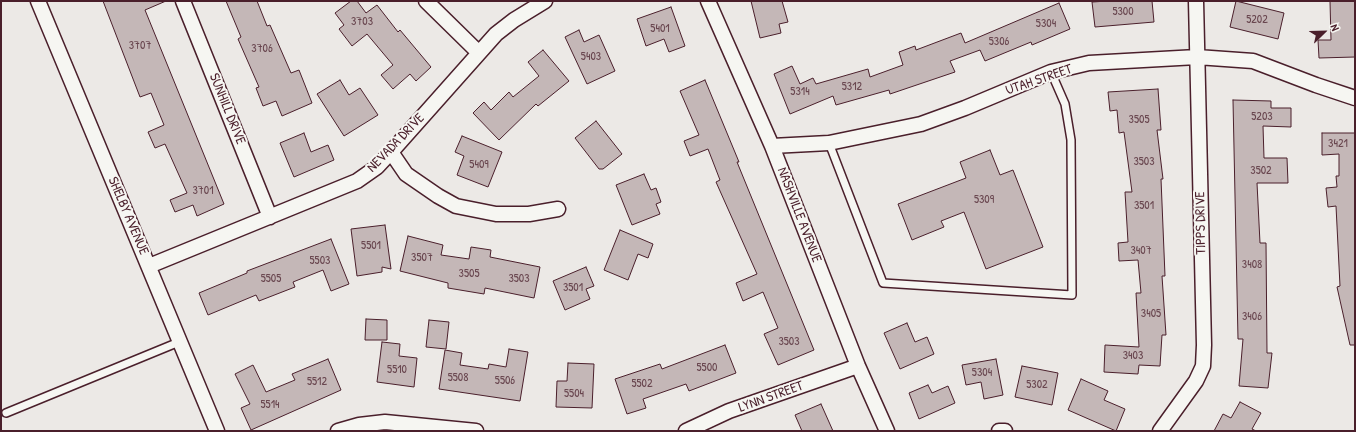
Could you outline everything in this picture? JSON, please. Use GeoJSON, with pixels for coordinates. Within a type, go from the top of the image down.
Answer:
{"type":"FeatureCollection","features":[{"type":"Feature","properties":{"kind":"street","name":"SHELBY AVENUE"},"geometry":{"type":"LineString","coordinates":[[38,1],[217,431]]}},
{"type":"Feature","properties":{"kind":"street","name":"SUNHILL DRIVE"},"geometry":{"type":"LineString","coordinates":[[183,1],[270,217]]}},
{"type":"Feature","properties":{"kind":"street"},"geometry":{"type":"LineString","coordinates":[[426,1],[478,52]]}},
{"type":"Feature","properties":{"kind":"street","name":"NEVADA DRIVE"},"geometry":{"type":"LineString","coordinates":[[149,266],[219,236],[270,217],[357,181],[377,167],[478,52],[496,34],[514,20],[545,1]]}},
{"type":"Feature","properties":{"kind":"street","name":"NASHVILLE AVENUE"},"geometry":{"type":"LineString","coordinates":[[708,1],[772,146],[858,366],[887,431]]}},
{"type":"Feature","properties":{"kind":"street","name":"TIPPS DRIVE"},"geometry":{"type":"LineString","coordinates":[[1160,431],[1196,381],[1203,366],[1204,345],[1196,1]]}},
{"type":"Feature","properties":{"kind":"street","name":"UTAH STREET"},"geometry":{"type":"LineString","coordinates":[[772,146],[829,143],[921,124],[965,108],[1051,72],[1089,63],[1197,57],[1253,60],[1316,85],[1355,98]]}},
{"type":"Feature","properties":{"kind":"street"},"geometry":{"type":"LineString","coordinates":[[391,152],[406,174],[438,196],[456,206],[496,214],[529,214],[558,209]]}},
{"type":"Feature","properties":{"kind":"street","name":"LYNN STREET"},"geometry":{"type":"LineString","coordinates":[[686,431],[729,411],[858,366]]}},
{"type":"Feature","properties":{"kind":"street"},"geometry":{"type":"LineString","coordinates":[[338,431],[359,425],[385,422],[476,431]]}},
{"type":"Feature","properties":{"kind":"street"},"geometry":{"type":"LineString","coordinates":[[999,431],[1005,431]]}},
{"type":"Feature","properties":{"kind":"lane"},"geometry":{"type":"LineString","coordinates":[[829,143],[883,282],[1072,295],[1071,140],[1065,104],[1051,72]]}},
{"type":"Feature","properties":{"kind":"lane"},"geometry":{"type":"LineString","coordinates":[[6,413],[179,342]]}},
{"type":"Feature","properties":{"kind":"building"},"geometry":{"type":"Polygon","coordinates":[[[103,1],[166,1],[145,10],[224,204],[197,216],[193,205],[175,212],[170,200],[187,193],[165,144],[155,148],[148,132],[164,125],[151,93],[140,97],[103,1]]]}},
{"type":"Feature","properties":{"kind":"building"},"geometry":{"type":"Polygon","coordinates":[[[226,1],[257,1],[267,26],[270,25],[291,73],[299,70],[312,103],[282,116],[276,101],[263,106],[256,88],[259,87],[238,39],[241,37],[226,1]]]}},
{"type":"Feature","properties":{"kind":"building"},"geometry":{"type":"Polygon","coordinates":[[[351,1],[357,1],[366,13],[377,5],[398,32],[400,30],[431,67],[416,81],[410,74],[393,89],[381,75],[393,65],[367,34],[352,46],[339,29],[344,25],[335,13],[351,1]]]}},
{"type":"Feature","properties":{"kind":"building"},"geometry":{"type":"Polygon","coordinates":[[[751,1],[782,1],[788,22],[779,24],[781,33],[760,38],[751,1]]]}},
{"type":"Feature","properties":{"kind":"building"},"geometry":{"type":"Polygon","coordinates":[[[1152,1],[1154,22],[1095,27],[1092,2],[1152,1]]]}},
{"type":"Feature","properties":{"kind":"building"},"geometry":{"type":"Polygon","coordinates":[[[1236,1],[1284,13],[1278,39],[1230,27],[1236,1]]]}},
{"type":"Feature","properties":{"kind":"building"},"geometry":{"type":"Polygon","coordinates":[[[1330,1],[1355,1],[1355,57],[1319,58],[1318,40],[1331,40],[1330,1]]]}},
{"type":"Feature","properties":{"kind":"building"},"geometry":{"type":"Polygon","coordinates":[[[1059,3],[1070,29],[1032,45],[1031,42],[985,61],[980,50],[950,61],[955,72],[890,94],[889,90],[836,105],[833,96],[790,114],[774,74],[792,66],[800,84],[813,78],[816,84],[868,69],[870,77],[903,65],[899,52],[915,46],[916,50],[961,33],[965,43],[1059,3]]]}},
{"type":"Feature","properties":{"kind":"building"},"geometry":{"type":"Polygon","coordinates":[[[671,7],[685,46],[669,52],[664,39],[646,46],[637,19],[671,7]]]}},
{"type":"Feature","properties":{"kind":"building"},"geometry":{"type":"Polygon","coordinates":[[[579,30],[584,42],[599,35],[615,71],[587,84],[565,37],[579,30]]]}},
{"type":"Feature","properties":{"kind":"building"},"geometry":{"type":"Polygon","coordinates":[[[543,50],[569,81],[538,106],[536,104],[499,140],[473,113],[484,102],[491,110],[509,92],[513,97],[539,76],[528,62],[543,50]]]}},
{"type":"Feature","properties":{"kind":"building"},"geometry":{"type":"Polygon","coordinates":[[[340,80],[349,95],[360,88],[378,115],[344,136],[317,94],[340,80]]]}},
{"type":"Feature","properties":{"kind":"building"},"geometry":{"type":"Polygon","coordinates":[[[705,80],[814,350],[778,365],[764,334],[778,328],[763,292],[743,301],[736,283],[757,274],[716,182],[720,180],[708,149],[690,156],[684,141],[699,135],[680,91],[705,80]]]}},
{"type":"Feature","properties":{"kind":"building"},"geometry":{"type":"Polygon","coordinates":[[[1158,89],[1161,130],[1157,130],[1163,179],[1161,179],[1165,276],[1162,276],[1166,335],[1162,335],[1160,366],[1139,365],[1138,374],[1104,372],[1105,345],[1139,347],[1136,293],[1141,293],[1138,260],[1119,261],[1118,243],[1128,242],[1125,192],[1132,192],[1124,132],[1119,133],[1117,110],[1110,111],[1108,92],[1158,89]]]}},
{"type":"Feature","properties":{"kind":"building"},"geometry":{"type":"Polygon","coordinates":[[[1233,100],[1271,101],[1271,108],[1291,108],[1291,127],[1263,126],[1264,158],[1287,158],[1288,183],[1257,183],[1260,243],[1266,243],[1267,353],[1272,353],[1268,388],[1239,386],[1243,339],[1238,339],[1233,100]]]}},
{"type":"Feature","properties":{"kind":"building"},"geometry":{"type":"Polygon","coordinates":[[[596,121],[622,154],[603,169],[599,169],[575,138],[596,121]]]}},
{"type":"Feature","properties":{"kind":"building"},"geometry":{"type":"Polygon","coordinates":[[[304,133],[311,152],[328,145],[334,160],[294,177],[280,143],[304,133]]]}},
{"type":"Feature","properties":{"kind":"building"},"geometry":{"type":"Polygon","coordinates":[[[1322,133],[1355,133],[1355,345],[1350,345],[1337,287],[1340,286],[1336,206],[1328,207],[1326,188],[1337,187],[1336,176],[1339,176],[1339,154],[1322,155],[1322,133]]]}},
{"type":"Feature","properties":{"kind":"building"},"geometry":{"type":"Polygon","coordinates":[[[462,136],[502,152],[488,187],[457,175],[464,156],[455,152],[462,136]]]}},
{"type":"Feature","properties":{"kind":"building"},"geometry":{"type":"Polygon","coordinates":[[[990,150],[1000,175],[1013,170],[1043,247],[986,269],[964,212],[941,221],[944,227],[912,240],[898,204],[966,178],[960,162],[990,150]]]}},
{"type":"Feature","properties":{"kind":"building"},"geometry":{"type":"Polygon","coordinates":[[[644,174],[651,190],[656,188],[661,202],[656,204],[660,214],[632,225],[616,185],[644,174]]]}},
{"type":"Feature","properties":{"kind":"building"},"geometry":{"type":"Polygon","coordinates":[[[385,225],[391,269],[382,267],[382,272],[357,276],[351,229],[385,225]]]}},
{"type":"Feature","properties":{"kind":"building"},"geometry":{"type":"Polygon","coordinates":[[[620,230],[653,244],[648,258],[638,254],[628,280],[604,270],[620,230]]]}},
{"type":"Feature","properties":{"kind":"building"},"geometry":{"type":"Polygon","coordinates":[[[408,236],[443,245],[441,255],[469,259],[471,247],[491,250],[490,257],[540,267],[534,298],[485,288],[484,294],[448,288],[448,283],[400,271],[408,236]]]}},
{"type":"Feature","properties":{"kind":"building"},"geometry":{"type":"Polygon","coordinates":[[[331,239],[349,284],[331,291],[323,270],[293,282],[295,287],[259,301],[256,295],[208,315],[199,293],[247,273],[247,271],[331,239]]]}},
{"type":"Feature","properties":{"kind":"building"},"geometry":{"type":"Polygon","coordinates":[[[586,267],[594,286],[586,289],[590,299],[565,310],[553,281],[586,267]]]}},
{"type":"Feature","properties":{"kind":"building"},"geometry":{"type":"Polygon","coordinates":[[[366,319],[387,320],[387,340],[365,340],[366,319]]]}},
{"type":"Feature","properties":{"kind":"building"},"geometry":{"type":"Polygon","coordinates":[[[429,320],[449,322],[446,349],[426,347],[429,320]]]}},
{"type":"Feature","properties":{"kind":"building"},"geometry":{"type":"Polygon","coordinates":[[[907,323],[915,342],[927,337],[934,354],[900,369],[884,333],[907,323]]]}},
{"type":"Feature","properties":{"kind":"building"},"geometry":{"type":"Polygon","coordinates":[[[382,342],[400,344],[399,356],[417,358],[414,387],[377,382],[382,342]]]}},
{"type":"Feature","properties":{"kind":"building"},"geometry":{"type":"Polygon","coordinates":[[[725,345],[736,373],[689,391],[686,384],[643,399],[646,408],[627,414],[615,379],[660,364],[662,369],[725,345]]]}},
{"type":"Feature","properties":{"kind":"building"},"geometry":{"type":"Polygon","coordinates":[[[509,349],[528,352],[520,401],[439,389],[445,350],[462,353],[460,365],[488,369],[489,364],[506,367],[509,349]]]}},
{"type":"Feature","properties":{"kind":"building"},"geometry":{"type":"Polygon","coordinates":[[[328,359],[341,390],[251,430],[241,408],[250,404],[235,374],[253,365],[266,392],[295,380],[292,374],[328,359]]]}},
{"type":"Feature","properties":{"kind":"building"},"geometry":{"type":"Polygon","coordinates":[[[996,359],[1003,395],[984,399],[981,382],[966,385],[962,365],[996,359]]]}},
{"type":"Feature","properties":{"kind":"building"},"geometry":{"type":"Polygon","coordinates":[[[568,363],[594,364],[592,408],[556,407],[557,381],[567,381],[568,363]]]}},
{"type":"Feature","properties":{"kind":"building"},"geometry":{"type":"Polygon","coordinates":[[[1022,366],[1058,373],[1052,405],[1015,397],[1022,366]]]}},
{"type":"Feature","properties":{"kind":"building"},"geometry":{"type":"Polygon","coordinates":[[[1081,379],[1108,391],[1104,400],[1125,409],[1116,431],[1068,410],[1081,379]]]}},
{"type":"Feature","properties":{"kind":"building"},"geometry":{"type":"Polygon","coordinates":[[[928,385],[932,393],[948,386],[955,403],[919,419],[909,393],[928,385]]]}},
{"type":"Feature","properties":{"kind":"building"},"geometry":{"type":"Polygon","coordinates":[[[1240,402],[1261,413],[1252,429],[1256,431],[1214,431],[1223,414],[1231,418],[1240,402]]]}},
{"type":"Feature","properties":{"kind":"building"},"geometry":{"type":"Polygon","coordinates":[[[821,404],[833,431],[802,431],[795,415],[821,404]]]}}]}
